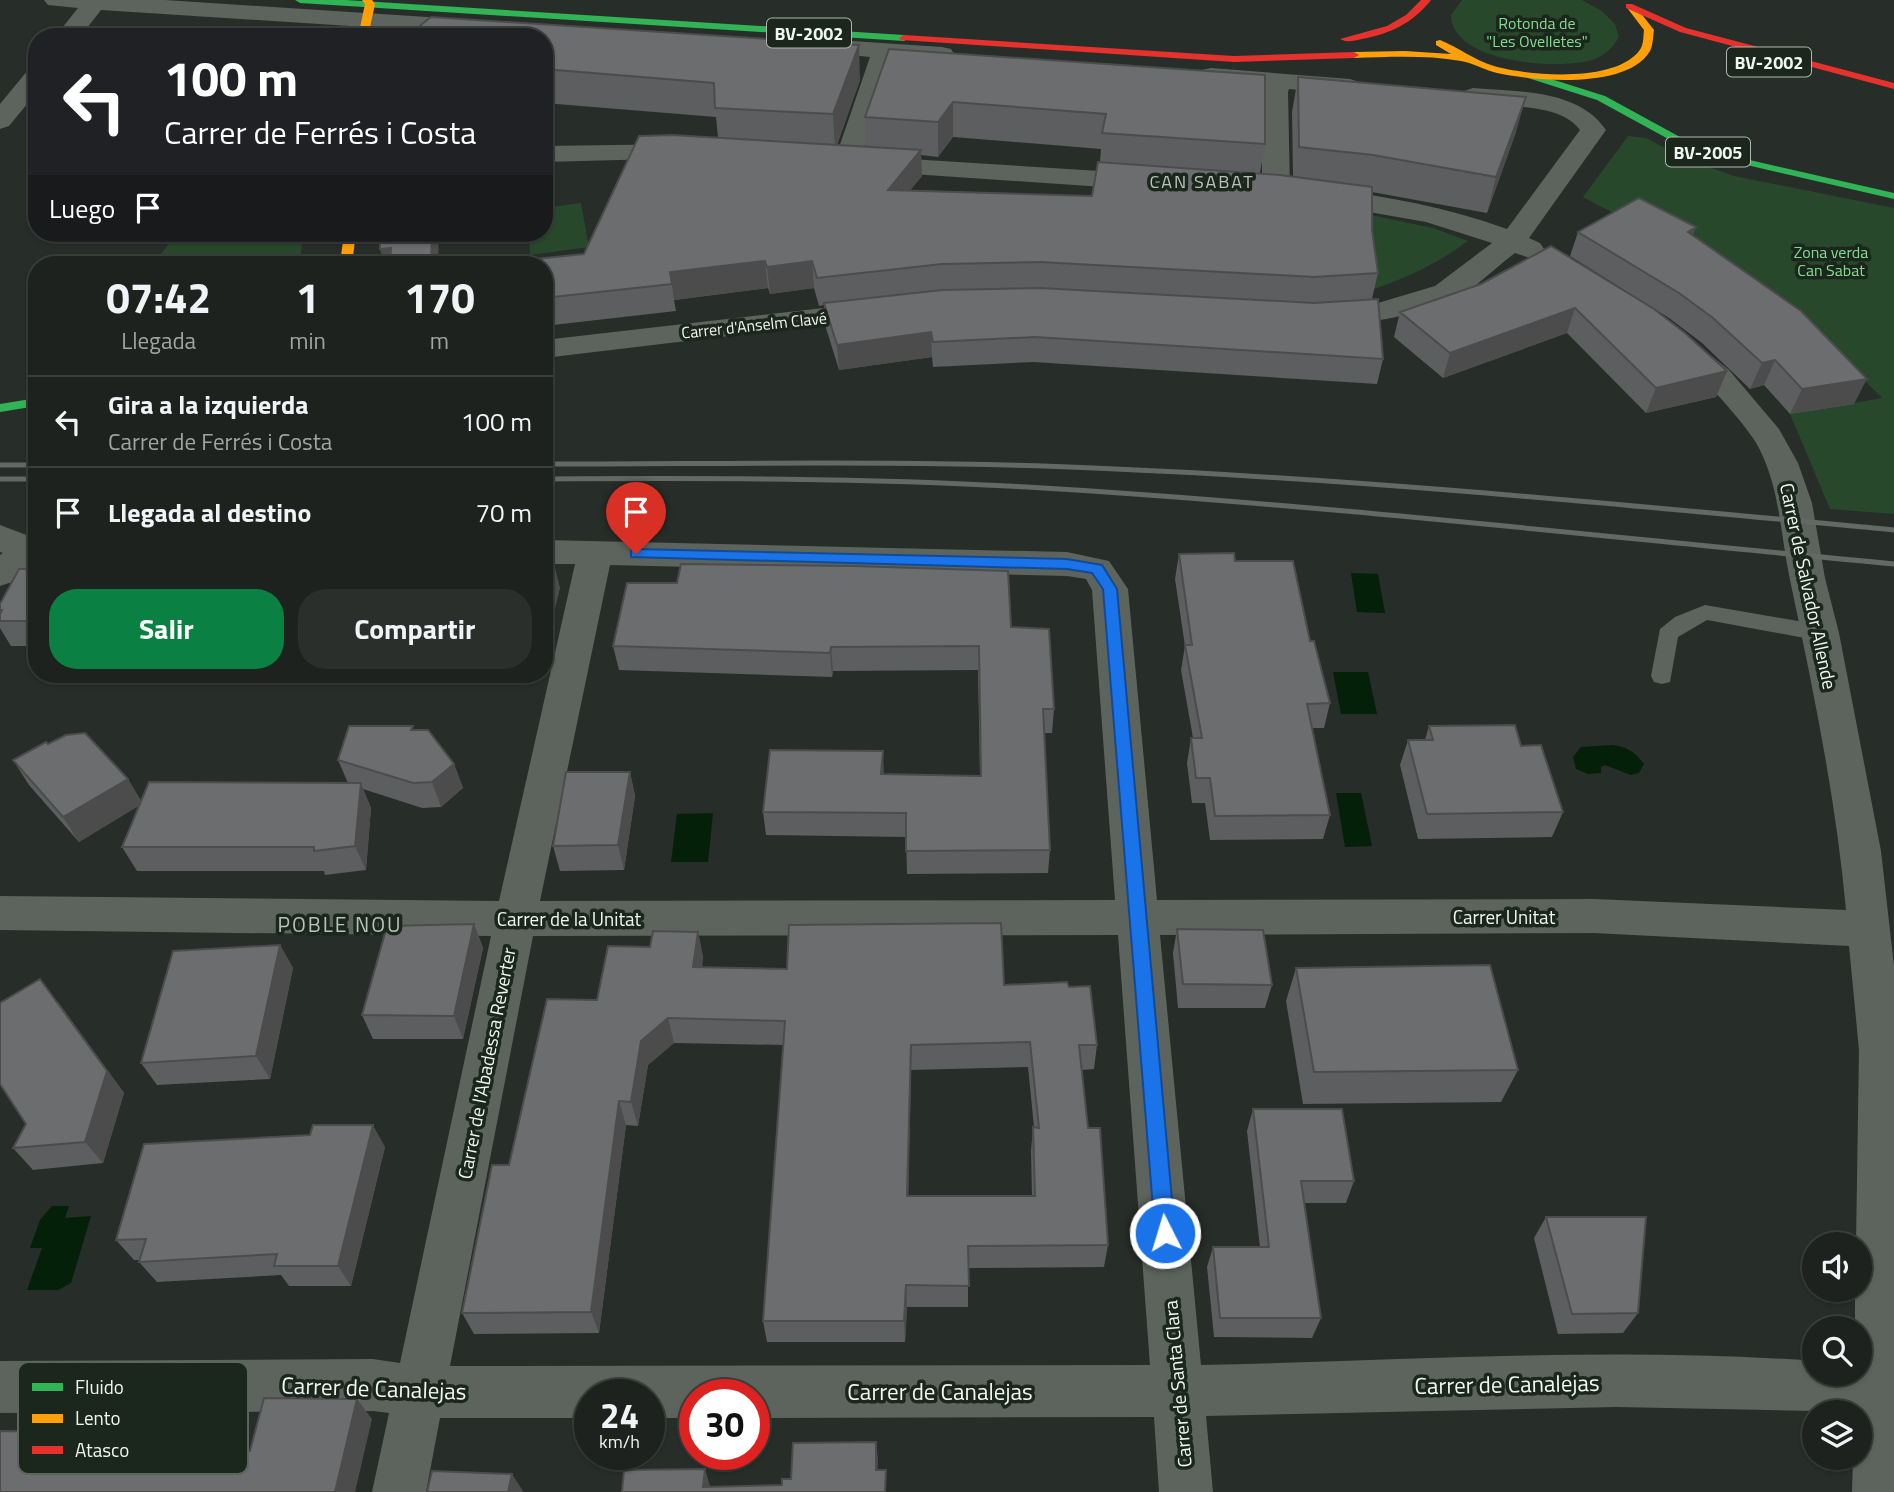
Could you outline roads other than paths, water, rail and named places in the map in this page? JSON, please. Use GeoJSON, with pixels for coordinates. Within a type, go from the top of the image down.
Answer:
{"type":"FeatureCollection","features":[{"type":"Feature","properties":{"kind":"main road","name":"BV-2002"},"geometry":{"type":"LineString","coordinates":[[300,0],[367,16],[1234,59],[1289,59],[1396,52],[1462,58],[1494,69],[1532,76],[1624,74],[1649,54],[1649,30],[1626,5]]}},
{"type":"Feature","properties":{"kind":"main road","name":"BV-2002"},"geometry":{"type":"LineString","coordinates":[[470,0],[1080,40],[1229,44],[1359,37],[1383,31],[1402,21],[1425,3]]}},
{"type":"Feature","properties":{"kind":"main road","name":"BV-2002"},"geometry":{"type":"LineString","coordinates":[[1425,3],[1427,28],[1434,39],[1462,58]]}},
{"type":"Feature","properties":{"kind":"main road","name":"BV-2002"},"geometry":{"type":"LineString","coordinates":[[1626,5],[1683,30],[1894,88]]}},
{"type":"Feature","properties":{"kind":"main road"},"geometry":{"type":"LineString","coordinates":[[1680,10],[1760,49]]}},
{"type":"Feature","properties":{"kind":"main road"},"geometry":{"type":"LineString","coordinates":[[1330,30],[1367,18]]}},
{"type":"Feature","properties":{"kind":"main road","name":"BV-2002"},"geometry":{"type":"LineString","coordinates":[[1690,49],[1729,52],[1894,88]]}},
{"type":"Feature","properties":{"kind":"main road","name":"BV-2005"},"geometry":{"type":"LineString","coordinates":[[1532,76],[1601,98],[1676,139],[1712,154],[1894,196]]}},
{"type":"Feature","properties":{"kind":"main road","name":"BV-2005"},"geometry":{"type":"LineString","coordinates":[[1643,103],[1679,127],[1712,140],[1894,183]]}},
{"type":"Feature","properties":{"kind":"main road"},"geometry":{"type":"LineString","coordinates":[[0,408],[28,403]]}},
{"type":"Feature","properties":{"kind":"street"},"geometry":{"type":"LineString","coordinates":[[56,0],[316,27],[367,16],[550,28]]}},
{"type":"Feature","properties":{"kind":"street"},"geometry":{"type":"LineString","coordinates":[[74,28],[94,4]]}},
{"type":"Feature","properties":{"kind":"street"},"geometry":{"type":"LineString","coordinates":[[553,28],[885,50],[1379,89]]}},
{"type":"Feature","properties":{"kind":"street"},"geometry":{"type":"LineString","coordinates":[[885,50],[836,161],[1170,183]]}},
{"type":"Feature","properties":{"kind":"street"},"geometry":{"type":"LineString","coordinates":[[1283,81],[1275,91],[1262,190],[1406,208],[1512,241],[1555,262]]}},
{"type":"Feature","properties":{"kind":"street"},"geometry":{"type":"LineString","coordinates":[[3,113],[28,85]]}},
{"type":"Feature","properties":{"kind":"street"},"geometry":{"type":"LineString","coordinates":[[1295,315],[1381,312],[1445,292],[1512,241],[1593,130],[1590,123],[1568,109],[1546,104],[1448,94]]}},
{"type":"Feature","properties":{"kind":"street"},"geometry":{"type":"LineString","coordinates":[[3,113],[28,111]]}},
{"type":"Feature","properties":{"kind":"street"},"geometry":{"type":"LineString","coordinates":[[553,154],[713,153]]}},
{"type":"Feature","properties":{"kind":"street","name":"Carrer d'Anselm Clavé"},"geometry":{"type":"LineString","coordinates":[[553,348],[903,308]]}},
{"type":"Feature","properties":{"kind":"street","name":"Carrer de Salvador Allende"},"geometry":{"type":"LineString","coordinates":[[1657,327],[1718,377],[1768,436],[1782,463],[1796,503],[1807,578],[1821,633],[1861,851],[1881,1050],[1879,1492]]}},
{"type":"Feature","properties":{"kind":"street"},"geometry":{"type":"LineString","coordinates":[[0,574],[21,546]]}},
{"type":"Feature","properties":{"kind":"street"},"geometry":{"type":"LineString","coordinates":[[553,552],[594,552]]}},
{"type":"Feature","properties":{"kind":"street","name":"Carrer de Santa Clara"},"geometry":{"type":"LineString","coordinates":[[594,552],[1067,564],[1097,569],[1110,589],[1186,1492]]}},
{"type":"Feature","properties":{"kind":"street","name":"Carrer de l'Abadessa Reverter"},"geometry":{"type":"LineString","coordinates":[[399,1492],[516,917],[594,552]]}},
{"type":"Feature","properties":{"kind":"street","name":"Carrer de la Unitat"},"geometry":{"type":"LineString","coordinates":[[0,913],[516,917],[1138,916]]}},
{"type":"Feature","properties":{"kind":"street","name":"Carrer Unitat"},"geometry":{"type":"LineString","coordinates":[[1138,916],[1594,916],[1869,929]]}},
{"type":"Feature","properties":{"kind":"street","name":"Carrer de Canalejas"},"geometry":{"type":"LineString","coordinates":[[248,1386],[360,1385],[420,1392],[1178,1391],[1549,1382],[1792,1384],[1881,1392]]}},
{"type":"Feature","properties":{"kind":"street","name":"Carrer de Canalejas"},"geometry":{"type":"LineString","coordinates":[[0,1387],[18,1387]]}},
{"type":"Feature","properties":{"kind":"lane"},"geometry":{"type":"LineString","coordinates":[[1662,676],[1668,634],[1683,622],[1705,612],[1821,633]]}},
{"type":"Feature","properties":{"kind":"railway"},"geometry":{"type":"LineString","coordinates":[[553,464],[957,464],[1094,468],[1495,494],[1894,530]]}},
{"type":"Feature","properties":{"kind":"railway"},"geometry":{"type":"LineString","coordinates":[[0,465],[28,465]]}},
{"type":"Feature","properties":{"kind":"railway"},"geometry":{"type":"LineString","coordinates":[[0,479],[28,479]]}},
{"type":"Feature","properties":{"kind":"railway"},"geometry":{"type":"LineString","coordinates":[[553,479],[846,480],[1027,487],[1352,512],[1894,564]]}},
{"type":"Feature","properties":{"kind":"district","name":"CAN SABAT"},"geometry":{"type":"Point","coordinates":[1202,181]}},
{"type":"Feature","properties":{"kind":"district","name":"POBLE NOU"},"geometry":{"type":"Point","coordinates":[340,924]}},
{"type":"Feature","properties":{"kind":"park label","name":"Rotonda de \"Les Ovelletes\""},"geometry":{"type":"Point","coordinates":[1537,32]}},
{"type":"Feature","properties":{"kind":"park label","name":"Zona verda Can Sabat"},"geometry":{"type":"Point","coordinates":[1831,261]}}]}
